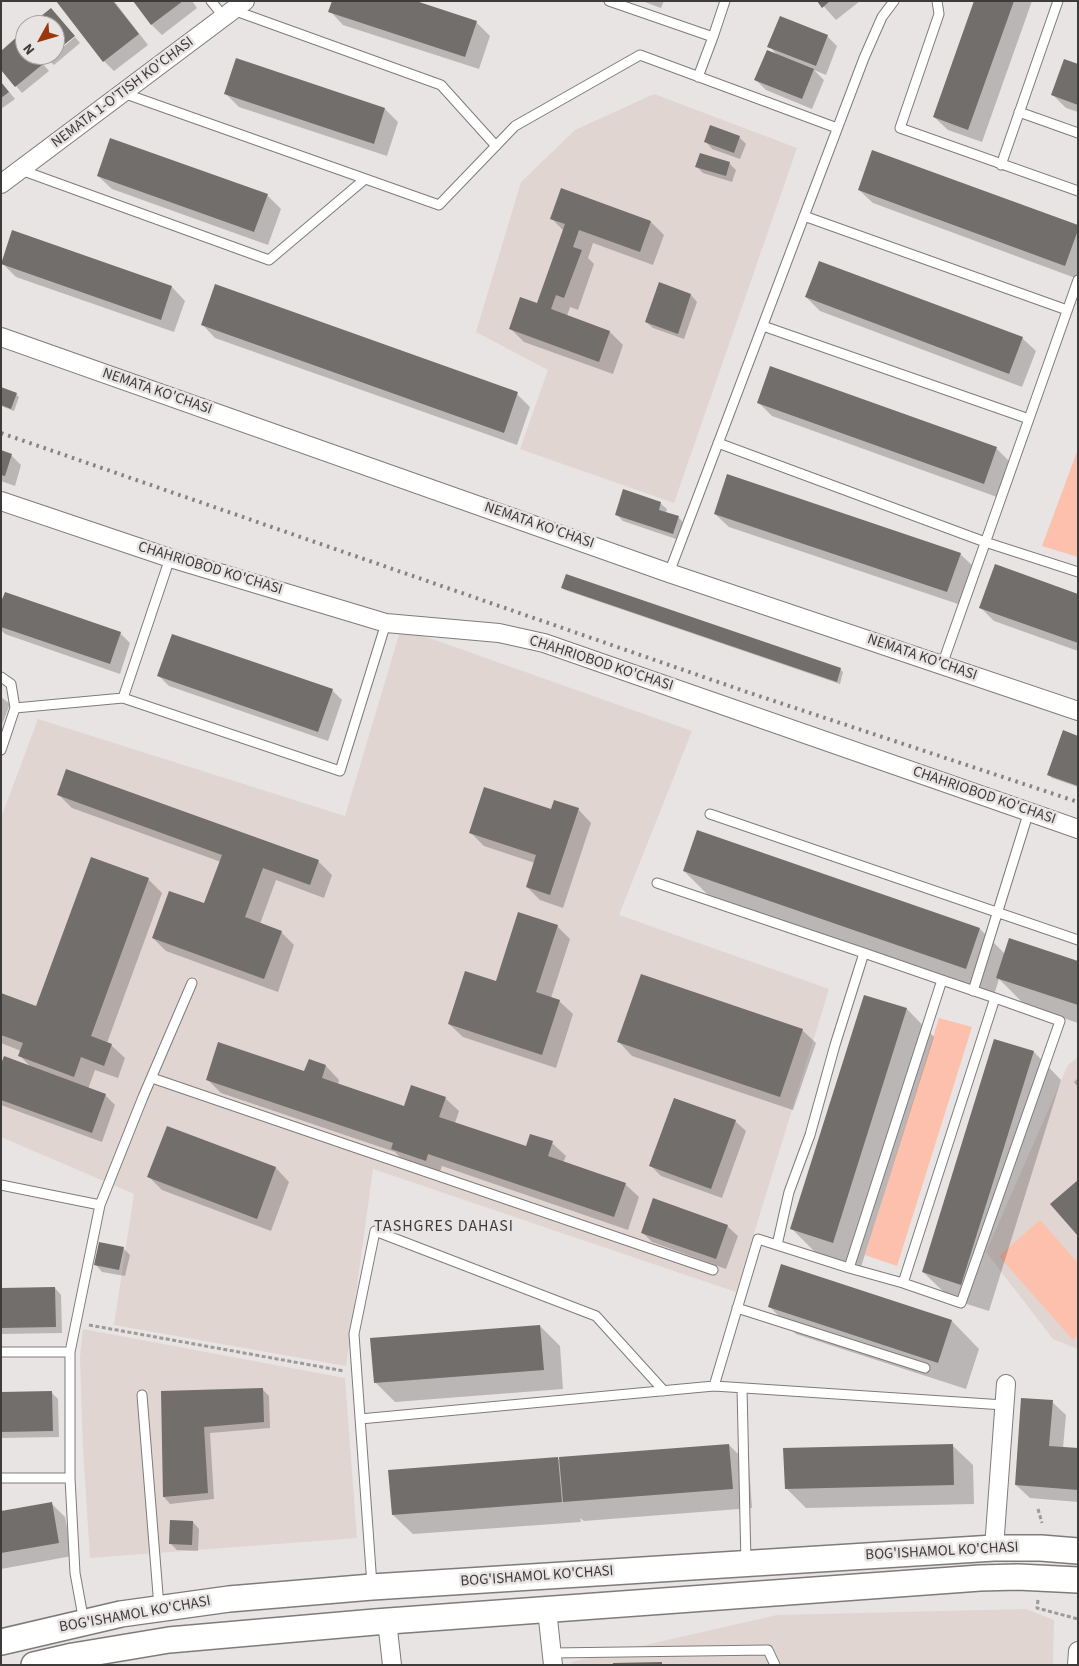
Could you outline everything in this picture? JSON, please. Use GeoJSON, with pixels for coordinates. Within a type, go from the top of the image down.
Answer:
{"type":"FeatureCollection","features":[{"type":"Feature","properties":{"kind":"main road","name":"BOG'ISHAMOL KO'CHASI"},"geometry":{"type":"LineString","coordinates":[[1,1642],[76,1624],[160,1608],[229,1599],[372,1587],[994,1548],[1041,1548],[1078,1551]]}},
{"type":"Feature","properties":{"kind":"main road","name":"BOG'ISHAMOL KO'CHASI"},"geometry":{"type":"LineString","coordinates":[[34,1665],[73,1656],[121,1652],[170,1640],[381,1622],[980,1578],[1018,1577],[1078,1580]]}},
{"type":"Feature","properties":{"kind":"main road"},"geometry":{"type":"LineString","coordinates":[[372,1587],[381,1622]]}},
{"type":"Feature","properties":{"kind":"main road"},"geometry":{"type":"LineString","coordinates":[[73,1656],[76,1624]]}},
{"type":"Feature","properties":{"kind":"street","name":"NEMATA 1-O'TISH KO'CHASI"},"geometry":{"type":"LineString","coordinates":[[1,184],[234,9]]}},
{"type":"Feature","properties":{"kind":"street","name":"NEMATA KO'CHASI"},"geometry":{"type":"LineString","coordinates":[[1,337],[669,573],[1078,711]]}},
{"type":"Feature","properties":{"kind":"street","name":"CHAHRIOBOD KO'CHASI"},"geometry":{"type":"LineString","coordinates":[[2,505],[386,623],[499,633],[544,643],[1078,829]]}},
{"type":"Feature","properties":{"kind":"street"},"geometry":{"type":"LineString","coordinates":[[994,1548],[1006,1384]]}},
{"type":"Feature","properties":{"kind":"street"},"geometry":{"type":"LineString","coordinates":[[547,1610],[552,1659]]}},
{"type":"Feature","properties":{"kind":"street"},"geometry":{"type":"LineString","coordinates":[[381,1622],[392,1665]]}},
{"type":"Feature","properties":{"kind":"street"},"geometry":{"type":"LineString","coordinates":[[1077,1665],[1078,1651]]}},
{"type":"Feature","properties":{"kind":"lane"},"geometry":{"type":"LineString","coordinates":[[211,1],[441,85],[496,146]]}},
{"type":"Feature","properties":{"kind":"lane"},"geometry":{"type":"LineString","coordinates":[[609,1],[713,37]]}},
{"type":"Feature","properties":{"kind":"lane"},"geometry":{"type":"LineString","coordinates":[[698,77],[725,1]]}},
{"type":"Feature","properties":{"kind":"lane"},"geometry":{"type":"LineString","coordinates":[[669,573],[868,50],[882,17],[894,1]]}},
{"type":"Feature","properties":{"kind":"lane"},"geometry":{"type":"LineString","coordinates":[[937,1],[939,14],[900,128],[1000,165],[1078,191]]}},
{"type":"Feature","properties":{"kind":"lane"},"geometry":{"type":"LineString","coordinates":[[1000,165],[1058,1]]}},
{"type":"Feature","properties":{"kind":"lane"},"geometry":{"type":"LineString","coordinates":[[122,93],[438,205],[515,126],[640,56],[838,128]]}},
{"type":"Feature","properties":{"kind":"lane"},"geometry":{"type":"LineString","coordinates":[[1019,112],[1078,133]]}},
{"type":"Feature","properties":{"kind":"lane"},"geometry":{"type":"LineString","coordinates":[[21,170],[268,260],[365,179]]}},
{"type":"Feature","properties":{"kind":"lane"},"geometry":{"type":"LineString","coordinates":[[804,216],[1067,310]]}},
{"type":"Feature","properties":{"kind":"lane"},"geometry":{"type":"LineString","coordinates":[[942,665],[1078,280]]}},
{"type":"Feature","properties":{"kind":"lane"},"geometry":{"type":"LineString","coordinates":[[763,326],[1029,419]]}},
{"type":"Feature","properties":{"kind":"lane"},"geometry":{"type":"LineString","coordinates":[[718,443],[985,542],[1078,572]]}},
{"type":"Feature","properties":{"kind":"lane"},"geometry":{"type":"LineString","coordinates":[[123,698],[170,558]]}},
{"type":"Feature","properties":{"kind":"lane"},"geometry":{"type":"LineString","coordinates":[[15,708],[123,698],[340,771],[386,623]]}},
{"type":"Feature","properties":{"kind":"lane"},"geometry":{"type":"LineString","coordinates":[[1,677],[11,684],[15,708],[1,750]]}},
{"type":"Feature","properties":{"kind":"lane"},"geometry":{"type":"LineString","coordinates":[[973,991],[1029,811]]}},
{"type":"Feature","properties":{"kind":"lane"},"geometry":{"type":"LineString","coordinates":[[710,814],[1078,940]]}},
{"type":"Feature","properties":{"kind":"lane"},"geometry":{"type":"LineString","coordinates":[[657,883],[1060,1021],[961,1303],[903,1283],[758,1239],[714,1386]]}},
{"type":"Feature","properties":{"kind":"lane"},"geometry":{"type":"LineString","coordinates":[[777,1245],[790,1192],[810,1134],[835,1044],[864,953]]}},
{"type":"Feature","properties":{"kind":"lane"},"geometry":{"type":"LineString","coordinates":[[849,1268],[942,980]]}},
{"type":"Feature","properties":{"kind":"lane"},"geometry":{"type":"LineString","coordinates":[[76,1624],[70,1478],[70,1352],[100,1205],[192,983]]}},
{"type":"Feature","properties":{"kind":"lane"},"geometry":{"type":"LineString","coordinates":[[903,1283],[995,998]]}},
{"type":"Feature","properties":{"kind":"lane"},"geometry":{"type":"LineString","coordinates":[[152,1078],[713,1270]]}},
{"type":"Feature","properties":{"kind":"lane"},"geometry":{"type":"LineString","coordinates":[[1,1185],[100,1205]]}},
{"type":"Feature","properties":{"kind":"lane"},"geometry":{"type":"LineString","coordinates":[[372,1587],[354,1334],[375,1231],[596,1316],[664,1391]]}},
{"type":"Feature","properties":{"kind":"lane"},"geometry":{"type":"LineString","coordinates":[[737,1308],[925,1368]]}},
{"type":"Feature","properties":{"kind":"lane"},"geometry":{"type":"LineString","coordinates":[[1,1352],[70,1352]]}},
{"type":"Feature","properties":{"kind":"lane"},"geometry":{"type":"LineString","coordinates":[[360,1419],[714,1386],[1004,1405]]}},
{"type":"Feature","properties":{"kind":"lane"},"geometry":{"type":"LineString","coordinates":[[742,1388],[746,1563]]}},
{"type":"Feature","properties":{"kind":"lane"},"geometry":{"type":"LineString","coordinates":[[142,1395],[160,1608]]}},
{"type":"Feature","properties":{"kind":"lane"},"geometry":{"type":"LineString","coordinates":[[1,1478],[70,1478]]}},
{"type":"Feature","properties":{"kind":"lane"},"geometry":{"type":"LineString","coordinates":[[552,1659],[768,1650],[776,1665]]}},
{"type":"Feature","properties":{"kind":"path"},"geometry":{"type":"LineString","coordinates":[[76,1323],[357,1374]]}},
{"type":"Feature","properties":{"kind":"path"},"geometry":{"type":"LineString","coordinates":[[1038,1509],[1042,1523]]}},
{"type":"Feature","properties":{"kind":"path"},"geometry":{"type":"LineString","coordinates":[[1038,1600],[1037,1608],[1078,1619]]}},
{"type":"Feature","properties":{"kind":"shaded area"},"geometry":{"type":"Polygon","coordinates":[[[654,94],[797,148],[674,503],[520,449],[548,370],[476,332],[521,182],[575,130],[654,94]]]}},
{"type":"Feature","properties":{"kind":"shaded area"},"geometry":{"type":"Polygon","coordinates":[[[1078,449],[1078,557],[1042,546],[1078,449]]]}},
{"type":"Feature","properties":{"kind":"shaded area"},"geometry":{"type":"Polygon","coordinates":[[[401,628],[692,731],[619,915],[829,989],[736,1292],[373,1169],[346,1366],[114,1325],[134,1194],[1,1137],[1,818],[38,719],[345,816],[401,628]]]}},
{"type":"Feature","properties":{"kind":"shaded area"},"geometry":{"type":"Polygon","coordinates":[[[939,1018],[972,1027],[897,1266],[865,1255],[939,1018]]]}},
{"type":"Feature","properties":{"kind":"shaded area"},"geometry":{"type":"Polygon","coordinates":[[[1078,1057],[1078,1349],[1053,1339],[986,1252],[1068,1065],[1078,1057]]]}},
{"type":"Feature","properties":{"kind":"shaded area"},"geometry":{"type":"Polygon","coordinates":[[[1040,1220],[1078,1263],[1078,1335],[1073,1340],[999,1256],[1040,1220]]]}},
{"type":"Feature","properties":{"kind":"shaded area"},"geometry":{"type":"Polygon","coordinates":[[[83,1329],[345,1378],[357,1538],[90,1558],[83,1449],[80,1357],[83,1329]]]}},
{"type":"Feature","properties":{"kind":"shaded area"},"geometry":{"type":"Polygon","coordinates":[[[1026,1609],[1054,1620],[1053,1665],[572,1665],[571,1662],[777,1615],[1026,1609]]]}},
{"type":"Feature","properties":{"kind":"building"},"geometry":{"type":"Polygon","coordinates":[[[56,1],[113,1],[139,34],[103,62],[56,1]]]}},
{"type":"Feature","properties":{"kind":"building"},"geometry":{"type":"Polygon","coordinates":[[[133,1],[183,1],[151,25],[133,1]]]}},
{"type":"Feature","properties":{"kind":"building"},"geometry":{"type":"Polygon","coordinates":[[[332,1],[416,1],[477,21],[465,57],[328,12],[332,1]]]}},
{"type":"Feature","properties":{"kind":"building"},"geometry":{"type":"Polygon","coordinates":[[[817,1],[830,1],[822,8],[817,1]]]}},
{"type":"Feature","properties":{"kind":"building"},"geometry":{"type":"Polygon","coordinates":[[[974,1],[1014,1],[968,130],[933,117],[974,1]]]}},
{"type":"Feature","properties":{"kind":"building"},"geometry":{"type":"Polygon","coordinates":[[[51,8],[57,15],[42,15],[51,8]]]}},
{"type":"Feature","properties":{"kind":"building"},"geometry":{"type":"Polygon","coordinates":[[[780,16],[828,35],[816,66],[767,47],[780,16]]]}},
{"type":"Feature","properties":{"kind":"building"},"geometry":{"type":"Polygon","coordinates":[[[65,24],[75,36],[65,44],[65,24]]]}},
{"type":"Feature","properties":{"kind":"building"},"geometry":{"type":"Polygon","coordinates":[[[15,39],[15,65],[42,65],[15,87],[1,70],[1,51],[15,39]]]}},
{"type":"Feature","properties":{"kind":"building"},"geometry":{"type":"Polygon","coordinates":[[[767,50],[814,69],[802,99],[754,80],[767,50]]]}},
{"type":"Feature","properties":{"kind":"building"},"geometry":{"type":"Polygon","coordinates":[[[236,58],[385,108],[374,144],[224,94],[236,58]]]}},
{"type":"Feature","properties":{"kind":"building"},"geometry":{"type":"Polygon","coordinates":[[[1064,59],[1078,64],[1078,105],[1051,95],[1064,59]]]}},
{"type":"Feature","properties":{"kind":"building"},"geometry":{"type":"Polygon","coordinates":[[[1,82],[9,92],[1,98],[1,82]]]}},
{"type":"Feature","properties":{"kind":"building"},"geometry":{"type":"Polygon","coordinates":[[[710,125],[740,136],[734,153],[704,142],[710,125]]]}},
{"type":"Feature","properties":{"kind":"building"},"geometry":{"type":"Polygon","coordinates":[[[110,138],[268,194],[254,232],[97,176],[110,138]]]}},
{"type":"Feature","properties":{"kind":"building"},"geometry":{"type":"Polygon","coordinates":[[[872,150],[1078,225],[1078,230],[1065,266],[858,190],[872,150]]]}},
{"type":"Feature","properties":{"kind":"building"},"geometry":{"type":"Polygon","coordinates":[[[700,153],[730,162],[726,176],[695,167],[700,153]]]}},
{"type":"Feature","properties":{"kind":"building"},"geometry":{"type":"Polygon","coordinates":[[[561,188],[651,221],[640,252],[579,230],[573,247],[582,250],[564,298],[556,295],[551,309],[610,331],[599,362],[509,329],[520,297],[537,303],[565,224],[550,219],[561,188]]]}},
{"type":"Feature","properties":{"kind":"building"},"geometry":{"type":"Polygon","coordinates":[[[12,230],[172,286],[161,320],[1,264],[12,230]]]}},
{"type":"Feature","properties":{"kind":"building"},"geometry":{"type":"Polygon","coordinates":[[[819,261],[1023,337],[1009,374],[805,297],[819,261]]]}},
{"type":"Feature","properties":{"kind":"building"},"geometry":{"type":"Polygon","coordinates":[[[659,282],[691,294],[678,334],[645,322],[659,282]]]}},
{"type":"Feature","properties":{"kind":"building"},"geometry":{"type":"Polygon","coordinates":[[[215,284],[518,392],[504,433],[201,325],[215,284]]]}},
{"type":"Feature","properties":{"kind":"building"},"geometry":{"type":"Polygon","coordinates":[[[770,366],[997,447],[984,484],[757,403],[770,366]]]}},
{"type":"Feature","properties":{"kind":"building"},"geometry":{"type":"Polygon","coordinates":[[[1,387],[17,393],[11,409],[1,405],[1,387]]]}},
{"type":"Feature","properties":{"kind":"building"},"geometry":{"type":"Polygon","coordinates":[[[1,450],[12,454],[5,476],[1,475],[1,450]]]}},
{"type":"Feature","properties":{"kind":"building"},"geometry":{"type":"Polygon","coordinates":[[[727,474],[961,553],[947,592],[714,514],[727,474]]]}},
{"type":"Feature","properties":{"kind":"building"},"geometry":{"type":"Polygon","coordinates":[[[623,489],[661,502],[659,510],[679,516],[673,534],[615,515],[623,489]]]}},
{"type":"Feature","properties":{"kind":"building"},"geometry":{"type":"Polygon","coordinates":[[[995,564],[1078,594],[1078,643],[979,608],[995,564]]]}},
{"type":"Feature","properties":{"kind":"building"},"geometry":{"type":"Polygon","coordinates":[[[566,574],[841,668],[837,682],[561,588],[566,574]]]}},
{"type":"Feature","properties":{"kind":"building"},"geometry":{"type":"Polygon","coordinates":[[[5,592],[121,632],[110,664],[1,627],[1,602],[5,592]]]}},
{"type":"Feature","properties":{"kind":"building"},"geometry":{"type":"Polygon","coordinates":[[[172,634],[333,689],[318,732],[157,676],[172,634]]]}},
{"type":"Feature","properties":{"kind":"building"},"geometry":{"type":"Polygon","coordinates":[[[1063,730],[1078,736],[1078,786],[1047,775],[1063,730]]]}},
{"type":"Feature","properties":{"kind":"building"},"geometry":{"type":"Polygon","coordinates":[[[66,769],[319,860],[310,885],[263,868],[245,917],[282,931],[264,979],[152,938],[169,891],[204,903],[222,855],[57,795],[66,769]]]}},
{"type":"Feature","properties":{"kind":"building"},"geometry":{"type":"Polygon","coordinates":[[[484,787],[551,809],[554,800],[579,808],[550,895],[526,887],[536,855],[469,833],[484,787]]]}},
{"type":"Feature","properties":{"kind":"building"},"geometry":{"type":"Polygon","coordinates":[[[697,830],[980,928],[966,969],[683,871],[697,830]]]}},
{"type":"Feature","properties":{"kind":"building"},"geometry":{"type":"Polygon","coordinates":[[[91,857],[149,878],[91,1036],[112,1044],[104,1066],[81,1057],[74,1077],[18,1056],[23,1043],[1,1035],[1,993],[36,1006],[91,857]]]}},
{"type":"Feature","properties":{"kind":"building"},"geometry":{"type":"Polygon","coordinates":[[[518,912],[558,925],[536,992],[560,1000],[542,1055],[448,1024],[465,971],[496,981],[518,912]]]}},
{"type":"Feature","properties":{"kind":"building"},"geometry":{"type":"Polygon","coordinates":[[[1009,938],[1078,961],[1078,1005],[996,978],[1009,938]]]}},
{"type":"Feature","properties":{"kind":"building"},"geometry":{"type":"Polygon","coordinates":[[[641,974],[803,1029],[780,1097],[617,1042],[641,974]]]}},
{"type":"Feature","properties":{"kind":"building"},"geometry":{"type":"Polygon","coordinates":[[[864,995],[907,1008],[833,1243],[790,1229],[864,995]]]}},
{"type":"Feature","properties":{"kind":"building"},"geometry":{"type":"Polygon","coordinates":[[[994,1039],[1034,1051],[961,1285],[922,1272],[994,1039]]]}},
{"type":"Feature","properties":{"kind":"building"},"geometry":{"type":"Polygon","coordinates":[[[218,1042],[304,1071],[309,1059],[326,1065],[322,1078],[404,1106],[411,1085],[446,1097],[439,1117],[526,1146],[530,1134],[553,1141],[548,1156],[626,1183],[614,1217],[428,1154],[426,1161],[391,1149],[393,1143],[206,1080],[218,1042]]]}},
{"type":"Feature","properties":{"kind":"building"},"geometry":{"type":"Polygon","coordinates":[[[4,1056],[106,1094],[92,1133],[1,1100],[1,1064],[4,1056]]]}},
{"type":"Feature","properties":{"kind":"building"},"geometry":{"type":"Polygon","coordinates":[[[674,1098],[736,1120],[711,1189],[649,1166],[674,1098]]]}},
{"type":"Feature","properties":{"kind":"building"},"geometry":{"type":"Polygon","coordinates":[[[167,1126],[276,1167],[257,1219],[147,1177],[167,1126]]]}},
{"type":"Feature","properties":{"kind":"building"},"geometry":{"type":"Polygon","coordinates":[[[1078,1180],[1078,1236],[1050,1204],[1078,1180]]]}},
{"type":"Feature","properties":{"kind":"building"},"geometry":{"type":"Polygon","coordinates":[[[653,1198],[728,1225],[716,1259],[641,1233],[653,1198]]]}},
{"type":"Feature","properties":{"kind":"building"},"geometry":{"type":"Polygon","coordinates":[[[99,1242],[124,1247],[119,1270],[94,1265],[99,1242]]]}},
{"type":"Feature","properties":{"kind":"building"},"geometry":{"type":"Polygon","coordinates":[[[781,1264],[952,1320],[938,1363],[768,1307],[781,1264]]]}},
{"type":"Feature","properties":{"kind":"building"},"geometry":{"type":"Polygon","coordinates":[[[55,1287],[56,1327],[1,1328],[1,1288],[55,1287]]]}},
{"type":"Feature","properties":{"kind":"building"},"geometry":{"type":"Polygon","coordinates":[[[540,1325],[544,1370],[374,1383],[370,1338],[540,1325]]]}},
{"type":"Feature","properties":{"kind":"building"},"geometry":{"type":"Polygon","coordinates":[[[263,1388],[264,1422],[204,1427],[208,1493],[163,1497],[161,1391],[263,1388]]]}},
{"type":"Feature","properties":{"kind":"building"},"geometry":{"type":"Polygon","coordinates":[[[52,1391],[53,1431],[1,1432],[1,1392],[52,1391]]]}},
{"type":"Feature","properties":{"kind":"building"},"geometry":{"type":"Polygon","coordinates":[[[1021,1398],[1053,1400],[1049,1446],[1078,1448],[1078,1490],[1015,1485],[1021,1398]]]}},
{"type":"Feature","properties":{"kind":"building"},"geometry":{"type":"Polygon","coordinates":[[[729,1444],[733,1489],[563,1502],[559,1457],[729,1444]]]}},
{"type":"Feature","properties":{"kind":"building"},"geometry":{"type":"Polygon","coordinates":[[[953,1444],[954,1485],[785,1489],[783,1448],[953,1444]]]}},
{"type":"Feature","properties":{"kind":"building"},"geometry":{"type":"Polygon","coordinates":[[[558,1457],[562,1502],[392,1515],[388,1470],[558,1457]]]}},
{"type":"Feature","properties":{"kind":"building"},"geometry":{"type":"Polygon","coordinates":[[[52,1502],[59,1543],[1,1553],[1,1511],[52,1502]]]}},
{"type":"Feature","properties":{"kind":"building"},"geometry":{"type":"Polygon","coordinates":[[[170,1520],[193,1521],[192,1545],[169,1544],[170,1520]]]}},
{"type":"Feature","properties":{"kind":"building"},"geometry":{"type":"Polygon","coordinates":[[[662,1662],[662,1665],[613,1665],[613,1663],[662,1662]]]}},
{"type":"Feature","properties":{"kind":"railway"},"geometry":{"type":"LineString","coordinates":[[1,433],[744,691],[1078,802]]}},
{"type":"Feature","properties":{"kind":"district","name":"TASHGRES DAHASI"},"geometry":{"type":"Point","coordinates":[444,1227]}}]}
